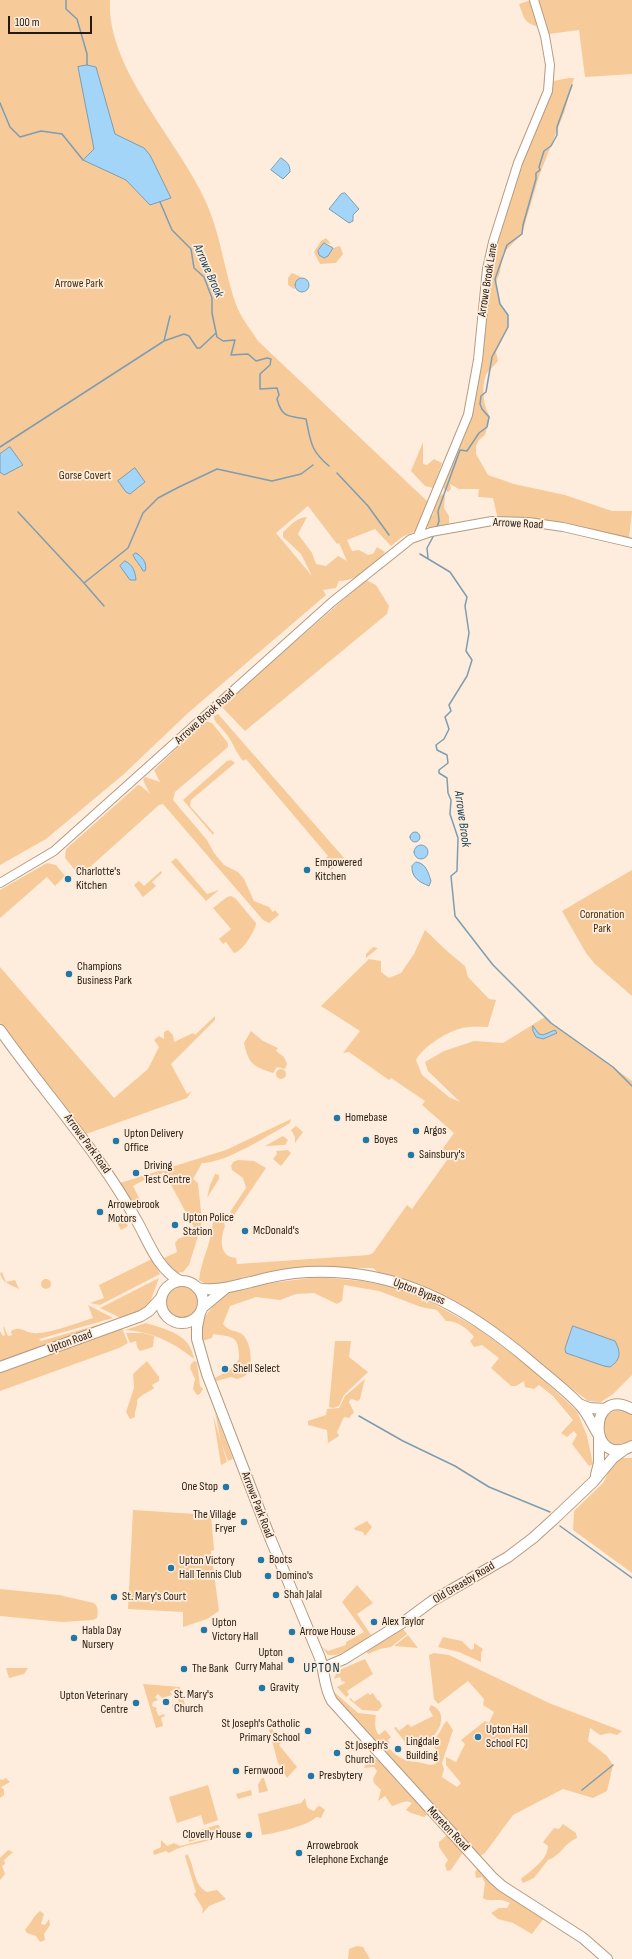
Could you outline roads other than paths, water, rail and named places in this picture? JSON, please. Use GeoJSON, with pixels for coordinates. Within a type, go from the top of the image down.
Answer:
{"type":"FeatureCollection","features":[{"type":"Feature","properties":{"kind":"main road","name":"Arrowe Park Road"},"geometry":{"type":"LineString","coordinates":[[0,1030],[19,1057],[72,1121],[109,1174],[162,1266],[172,1277],[180,1281]]}},
{"type":"Feature","properties":{"kind":"main road","name":"Arrowe Park Road"},"geometry":{"type":"LineString","coordinates":[[162,1266],[164,1281],[162,1295]]}},
{"type":"Feature","properties":{"kind":"main road","name":"Upton Bypass"},"geometry":{"type":"LineString","coordinates":[[197,1288],[210,1290],[226,1288],[274,1277],[307,1272],[358,1274],[412,1287],[457,1308],[484,1326],[522,1355],[580,1404],[589,1408],[606,1409],[622,1405],[632,1409]]}},
{"type":"Feature","properties":{"kind":"main road"},"geometry":{"type":"LineString","coordinates":[[172,1321],[185,1323],[196,1318],[201,1310],[202,1297],[197,1288],[187,1282],[180,1281],[173,1283],[162,1295],[162,1311],[172,1321],[188,1330],[197,1339]]}},
{"type":"Feature","properties":{"kind":"main road","name":"Upton Bypass"},"geometry":{"type":"LineString","coordinates":[[201,1310],[226,1288]]}},
{"type":"Feature","properties":{"kind":"main road","name":"Upton Road"},"geometry":{"type":"LineString","coordinates":[[0,1367],[141,1316],[149,1311],[162,1295]]}},
{"type":"Feature","properties":{"kind":"main road","name":"Arrowe Park Road"},"geometry":{"type":"LineString","coordinates":[[201,1310],[197,1327],[197,1339],[224,1421],[323,1668]]}},
{"type":"Feature","properties":{"kind":"main road","name":"Upton Road"},"geometry":{"type":"LineString","coordinates":[[141,1316],[172,1321]]}},
{"type":"Feature","properties":{"kind":"main road","name":"Upton Bypass"},"geometry":{"type":"LineString","coordinates":[[580,1404],[599,1435]]}},
{"type":"Feature","properties":{"kind":"main road","name":"Old Greasby Road"},"geometry":{"type":"LineString","coordinates":[[593,1482],[599,1463],[598,1420],[606,1409]]}},
{"type":"Feature","properties":{"kind":"main road"},"geometry":{"type":"LineString","coordinates":[[599,1435],[602,1442],[613,1449],[629,1448]]}},
{"type":"Feature","properties":{"kind":"main road","name":"Old Greasby Road"},"geometry":{"type":"LineString","coordinates":[[323,1668],[344,1659],[405,1621],[432,1601],[508,1557],[533,1538],[593,1482],[613,1458],[629,1448]]}},
{"type":"Feature","properties":{"kind":"main road","name":"Moreton Road"},"geometry":{"type":"LineString","coordinates":[[323,1668],[325,1690],[332,1701],[494,1878],[502,1886],[583,1938],[607,1959]]}},
{"type":"Feature","properties":{"kind":"street","name":"Arrowe Brook Lane"},"geometry":{"type":"LineString","coordinates":[[418,536],[468,415],[478,360],[487,269],[493,242],[518,163],[548,91],[550,65],[545,36],[534,0]]}},
{"type":"Feature","properties":{"kind":"street","name":"Arrowe Road"},"geometry":{"type":"LineString","coordinates":[[401,545],[418,536],[435,531],[492,521],[528,522],[563,527],[632,542]]}},
{"type":"Feature","properties":{"kind":"street","name":"Arrowe Brook Road"},"geometry":{"type":"LineString","coordinates":[[0,883],[54,851],[332,602],[401,545]]}},
{"type":"Feature","properties":{"kind":"water"},"geometry":{"type":"Polygon","coordinates":[[[87,65],[96,67],[115,134],[144,148],[150,155],[171,198],[150,205],[126,180],[83,160],[94,149],[78,67],[87,65]]]}},
{"type":"Feature","properties":{"kind":"water"},"geometry":{"type":"Polygon","coordinates":[[[281,158],[288,164],[290,169],[290,172],[283,179],[271,170],[281,158]]]}},
{"type":"Feature","properties":{"kind":"water"},"geometry":{"type":"Polygon","coordinates":[[[345,193],[359,209],[353,215],[353,221],[349,223],[329,209],[341,194],[345,193]]]}},
{"type":"Feature","properties":{"kind":"water"},"geometry":{"type":"Polygon","coordinates":[[[324,243],[333,248],[328,256],[324,258],[319,255],[318,251],[324,243]]]}},
{"type":"Feature","properties":{"kind":"water"},"geometry":{"type":"Polygon","coordinates":[[[299,278],[305,278],[309,282],[309,288],[305,292],[299,292],[295,288],[295,282],[299,278]]]}},
{"type":"Feature","properties":{"kind":"water"},"geometry":{"type":"Polygon","coordinates":[[[10,447],[23,465],[4,475],[0,472],[0,454],[10,447]]]}},
{"type":"Feature","properties":{"kind":"water"},"geometry":{"type":"Polygon","coordinates":[[[135,468],[145,482],[130,494],[126,492],[118,481],[135,468]]]}},
{"type":"Feature","properties":{"kind":"water"},"geometry":{"type":"Polygon","coordinates":[[[136,553],[144,560],[146,566],[145,571],[143,571],[133,555],[136,553]]]}},
{"type":"Feature","properties":{"kind":"water"},"geometry":{"type":"Polygon","coordinates":[[[125,561],[130,564],[133,569],[136,580],[130,580],[120,566],[125,561]]]}},
{"type":"Feature","properties":{"kind":"water"},"geometry":{"type":"Polygon","coordinates":[[[415,832],[420,837],[415,842],[410,837],[415,832]]]}},
{"type":"Feature","properties":{"kind":"water"},"geometry":{"type":"Polygon","coordinates":[[[421,845],[426,847],[428,852],[426,857],[421,859],[416,857],[414,852],[416,847],[421,845]]]}},
{"type":"Feature","properties":{"kind":"water"},"geometry":{"type":"Polygon","coordinates":[[[416,862],[422,864],[426,868],[431,881],[429,886],[419,881],[414,876],[412,866],[416,862]]]}},
{"type":"Feature","properties":{"kind":"water"},"geometry":{"type":"Polygon","coordinates":[[[533,1026],[539,1034],[543,1035],[555,1030],[557,1033],[543,1039],[536,1037],[533,1031],[533,1026]]]}},
{"type":"Feature","properties":{"kind":"water"},"geometry":{"type":"Polygon","coordinates":[[[573,1326],[615,1341],[619,1352],[616,1362],[610,1367],[604,1366],[566,1353],[565,1349],[573,1326]]]}},
{"type":"Feature","properties":{"kind":"waterway","name":"Arrowe Brook"},"geometry":{"type":"LineString","coordinates":[[66,0],[66,9],[77,19],[87,54],[87,65]]}},
{"type":"Feature","properties":{"kind":"waterway"},"geometry":{"type":"LineString","coordinates":[[437,527],[439,521],[438,511],[460,450],[467,451],[479,433],[487,427],[489,417],[482,409],[480,404],[481,396],[486,392],[492,357],[508,327],[508,315],[500,304],[495,279],[507,245],[522,234],[523,225],[536,179],[536,173],[540,170],[539,167],[544,151],[551,146],[557,135],[557,127],[572,85]]}},
{"type":"Feature","properties":{"kind":"waterway"},"geometry":{"type":"LineString","coordinates":[[0,103],[10,127],[20,137],[41,131],[62,134],[83,160]]}},
{"type":"Feature","properties":{"kind":"waterway","name":"Arrowe Brook"},"geometry":{"type":"LineString","coordinates":[[160,202],[172,230],[191,249],[194,268],[204,277],[212,298],[212,313],[217,337],[223,341],[235,340],[231,355],[248,354],[256,361],[267,358],[271,359],[270,365],[260,374],[260,389],[277,388],[279,395],[277,399],[281,410],[287,415],[306,419],[312,445],[318,455],[329,466]]}},
{"type":"Feature","properties":{"kind":"waterway"},"geometry":{"type":"LineString","coordinates":[[164,341],[170,316]]}},
{"type":"Feature","properties":{"kind":"waterway"},"geometry":{"type":"LineString","coordinates":[[0,447],[164,341],[184,334],[189,336],[197,348],[200,348],[216,333]]}},
{"type":"Feature","properties":{"kind":"waterway"},"geometry":{"type":"LineString","coordinates":[[18,512],[84,583],[128,548],[143,513],[158,498],[179,487],[217,469],[272,481],[301,474],[313,465]]}},
{"type":"Feature","properties":{"kind":"waterway","name":"Arrowe Brook"},"geometry":{"type":"LineString","coordinates":[[337,473],[368,506],[389,535]]}},
{"type":"Feature","properties":{"kind":"waterway"},"geometry":{"type":"LineString","coordinates":[[428,558],[427,548],[434,535]]}},
{"type":"Feature","properties":{"kind":"waterway","name":"Arrowe Brook"},"geometry":{"type":"LineString","coordinates":[[420,554],[450,572],[467,597],[465,606],[469,633],[466,651],[472,660],[467,676],[449,705],[451,711],[445,717],[449,729],[444,739],[436,745],[437,750],[447,755],[448,763],[439,770],[439,773],[447,778],[448,793],[451,800],[450,814],[458,838],[457,871],[451,876],[455,916],[493,965],[551,1023],[613,1067],[632,1086]]}},
{"type":"Feature","properties":{"kind":"waterway"},"geometry":{"type":"LineString","coordinates":[[84,583],[104,606]]}},
{"type":"Feature","properties":{"kind":"waterway"},"geometry":{"type":"LineString","coordinates":[[359,1416],[403,1441],[455,1466],[489,1487],[550,1512]]}},
{"type":"Feature","properties":{"kind":"waterway"},"geometry":{"type":"LineString","coordinates":[[560,1526],[632,1578]]}},
{"type":"Feature","properties":{"kind":"waterway"},"geometry":{"type":"LineString","coordinates":[[582,1790],[613,1765]]}},
{"type":"Feature","properties":{"kind":"place","name":"Empowered Kitchen"},"geometry":{"type":"Point","coordinates":[307,870]}},
{"type":"Feature","properties":{"kind":"place","name":"Charlotte's Kitchen"},"geometry":{"type":"Point","coordinates":[68,879]}},
{"type":"Feature","properties":{"kind":"place","name":"Champions Business Park"},"geometry":{"type":"Point","coordinates":[69,974]}},
{"type":"Feature","properties":{"kind":"place","name":"Homebase"},"geometry":{"type":"Point","coordinates":[337,1118]}},
{"type":"Feature","properties":{"kind":"place","name":"Argos"},"geometry":{"type":"Point","coordinates":[416,1131]}},
{"type":"Feature","properties":{"kind":"place","name":"Boyes"},"geometry":{"type":"Point","coordinates":[366,1140]}},
{"type":"Feature","properties":{"kind":"place","name":"Upton Delivery Office"},"geometry":{"type":"Point","coordinates":[116,1141]}},
{"type":"Feature","properties":{"kind":"place","name":"Sainsbury's"},"geometry":{"type":"Point","coordinates":[411,1155]}},
{"type":"Feature","properties":{"kind":"place","name":"Driving Test Centre"},"geometry":{"type":"Point","coordinates":[136,1173]}},
{"type":"Feature","properties":{"kind":"place","name":"Arrowebrook Motors"},"geometry":{"type":"Point","coordinates":[100,1212]}},
{"type":"Feature","properties":{"kind":"place","name":"Upton Police Station"},"geometry":{"type":"Point","coordinates":[175,1225]}},
{"type":"Feature","properties":{"kind":"place","name":"McDonald's"},"geometry":{"type":"Point","coordinates":[245,1231]}},
{"type":"Feature","properties":{"kind":"place","name":"Shell Select"},"geometry":{"type":"Point","coordinates":[225,1369]}},
{"type":"Feature","properties":{"kind":"place","name":"One Stop"},"geometry":{"type":"Point","coordinates":[226,1487]}},
{"type":"Feature","properties":{"kind":"place","name":"The Village Fryer"},"geometry":{"type":"Point","coordinates":[244,1522]}},
{"type":"Feature","properties":{"kind":"place","name":"Boots"},"geometry":{"type":"Point","coordinates":[261,1560]}},
{"type":"Feature","properties":{"kind":"place","name":"Upton Victory Hall Tennis Club"},"geometry":{"type":"Point","coordinates":[171,1568]}},
{"type":"Feature","properties":{"kind":"place","name":"Domino's"},"geometry":{"type":"Point","coordinates":[268,1576]}},
{"type":"Feature","properties":{"kind":"place","name":"Shah Jalal"},"geometry":{"type":"Point","coordinates":[276,1595]}},
{"type":"Feature","properties":{"kind":"place","name":"St. Mary's Court"},"geometry":{"type":"Point","coordinates":[114,1597]}},
{"type":"Feature","properties":{"kind":"place","name":"Alex Taylor"},"geometry":{"type":"Point","coordinates":[374,1622]}},
{"type":"Feature","properties":{"kind":"place","name":"Upton Victory Hall"},"geometry":{"type":"Point","coordinates":[204,1630]}},
{"type":"Feature","properties":{"kind":"place","name":"Arrowe House"},"geometry":{"type":"Point","coordinates":[292,1632]}},
{"type":"Feature","properties":{"kind":"place","name":"Habla Day Nursery"},"geometry":{"type":"Point","coordinates":[74,1638]}},
{"type":"Feature","properties":{"kind":"place","name":"Upton Curry Mahal"},"geometry":{"type":"Point","coordinates":[291,1660]}},
{"type":"Feature","properties":{"kind":"place","name":"The Bank"},"geometry":{"type":"Point","coordinates":[184,1669]}},
{"type":"Feature","properties":{"kind":"place","name":"Gravity"},"geometry":{"type":"Point","coordinates":[262,1688]}},
{"type":"Feature","properties":{"kind":"place","name":"St. Mary's Church"},"geometry":{"type":"Point","coordinates":[166,1702]}},
{"type":"Feature","properties":{"kind":"place","name":"Upton Veterinary Centre"},"geometry":{"type":"Point","coordinates":[136,1703]}},
{"type":"Feature","properties":{"kind":"place","name":"St Joseph's Catholic Primary School"},"geometry":{"type":"Point","coordinates":[308,1731]}},
{"type":"Feature","properties":{"kind":"place","name":"Upton Hall School FCJ"},"geometry":{"type":"Point","coordinates":[478,1737]}},
{"type":"Feature","properties":{"kind":"place","name":"Lingdale Building"},"geometry":{"type":"Point","coordinates":[398,1749]}},
{"type":"Feature","properties":{"kind":"place","name":"St Joseph's Church"},"geometry":{"type":"Point","coordinates":[337,1753]}},
{"type":"Feature","properties":{"kind":"place","name":"Fernwood"},"geometry":{"type":"Point","coordinates":[236,1771]}},
{"type":"Feature","properties":{"kind":"place","name":"Presbytery"},"geometry":{"type":"Point","coordinates":[311,1776]}},
{"type":"Feature","properties":{"kind":"place","name":"Clovelly House"},"geometry":{"type":"Point","coordinates":[249,1835]}},
{"type":"Feature","properties":{"kind":"place","name":"Arrowebrook Telephone Exchange"},"geometry":{"type":"Point","coordinates":[299,1853]}},
{"type":"Feature","properties":{"kind":"district","name":"UPTON"},"geometry":{"type":"Point","coordinates":[322,1668]}},
{"type":"Feature","properties":{"kind":"park label","name":"Arrowe Park"},"geometry":{"type":"Point","coordinates":[79,284]}},
{"type":"Feature","properties":{"kind":"park label","name":"Gorse Covert"},"geometry":{"type":"Point","coordinates":[85,476]}},
{"type":"Feature","properties":{"kind":"park label","name":"Coronation Park"},"geometry":{"type":"Point","coordinates":[602,922]}}]}
